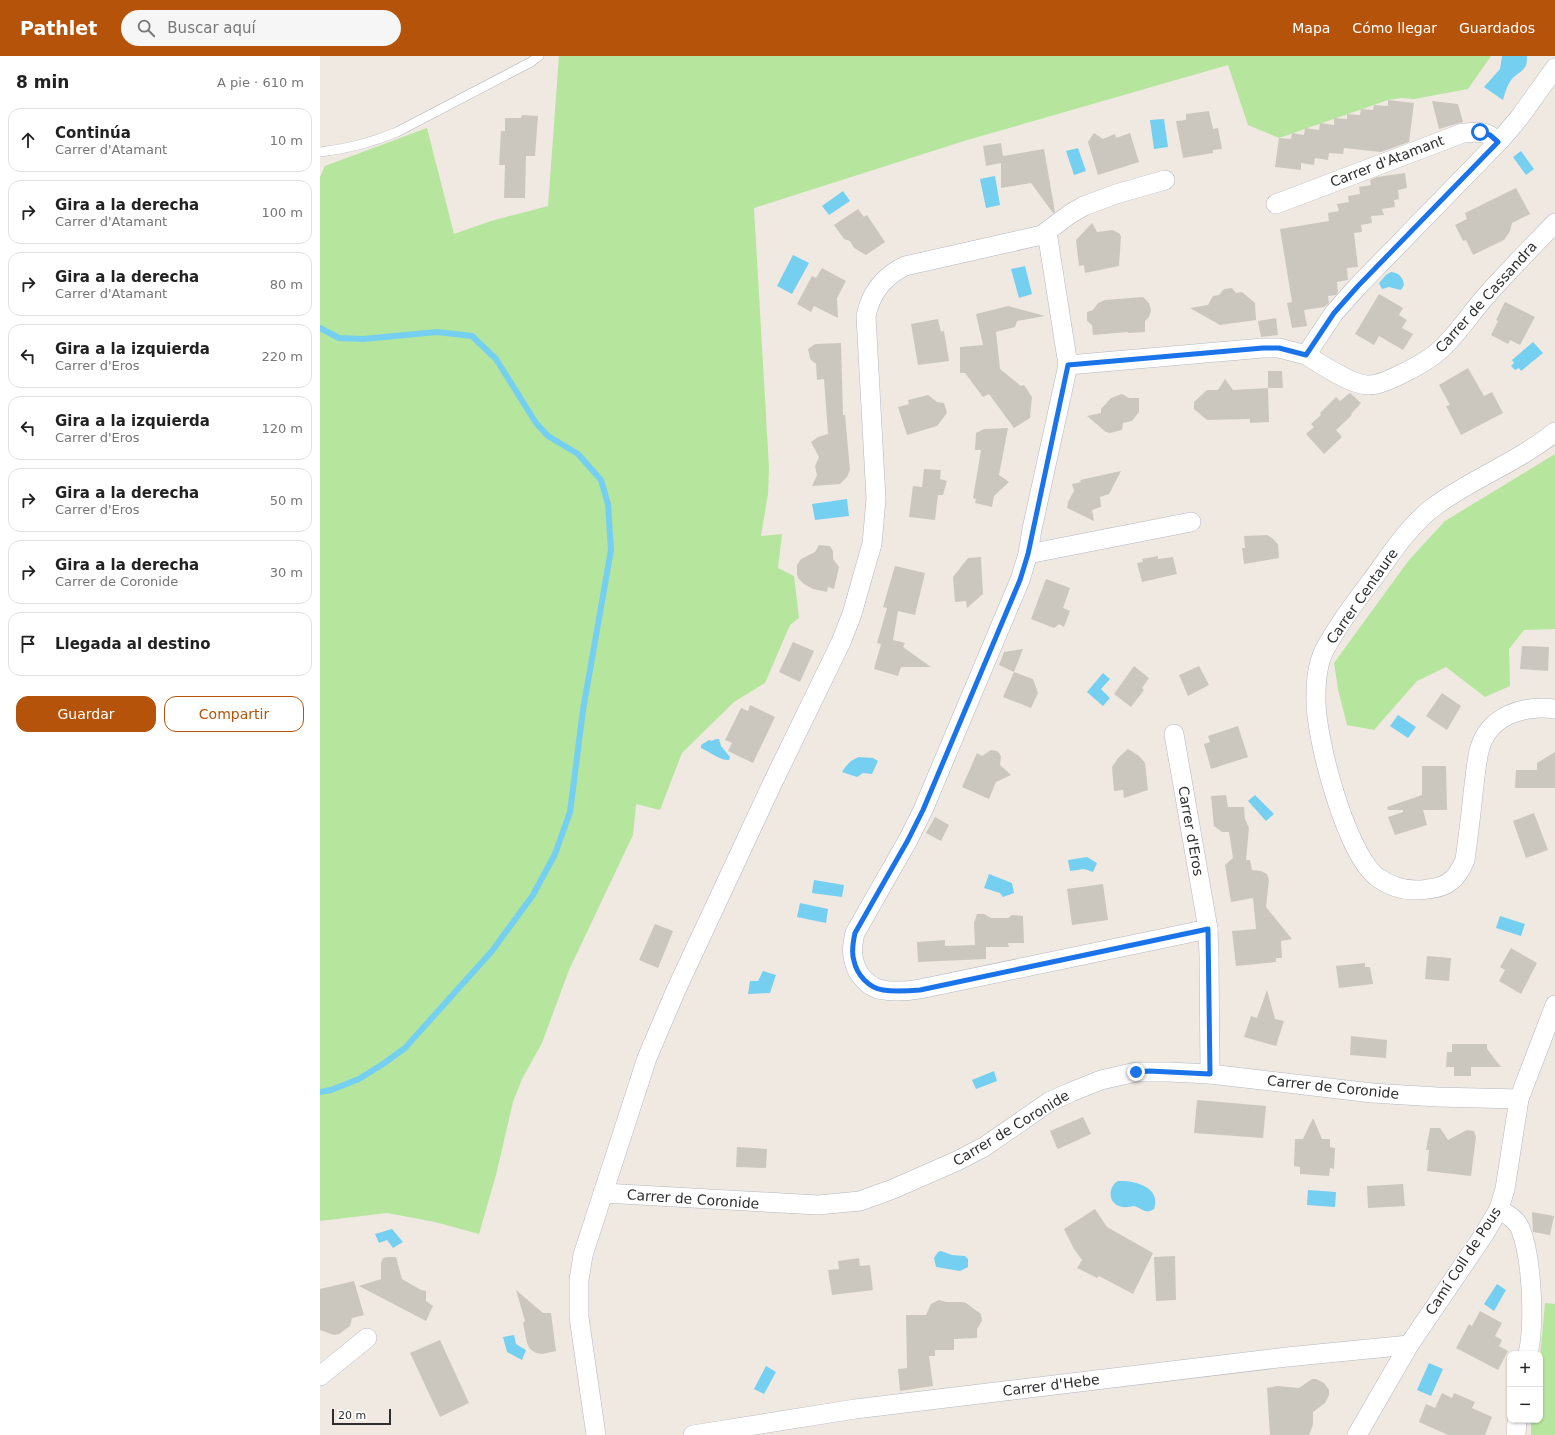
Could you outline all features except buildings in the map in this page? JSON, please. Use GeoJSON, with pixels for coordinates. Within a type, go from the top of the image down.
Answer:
{"type":"FeatureCollection","features":[{"type":"Feature","properties":{"kind":"street"},"geometry":{"type":"LineString","coordinates":[[1068,365],[1263,348],[1279,348],[1306,355],[1334,313],[1358,286],[1498,142],[1519,118],[1555,68]]}},
{"type":"Feature","properties":{"kind":"street","name":"Carrer d'Atamant"},"geometry":{"type":"LineString","coordinates":[[1276,204],[1463,133],[1480,132],[1490,135],[1498,142]]}},
{"type":"Feature","properties":{"kind":"street"},"geometry":{"type":"LineString","coordinates":[[596,1435],[579,1317],[579,1286],[583,1255],[647,1058],[676,990],[721,897],[773,782],[827,671],[852,614],[872,544],[876,515],[876,480],[866,316],[868,306],[876,289],[893,272],[905,266],[1042,235],[1070,214],[1084,206],[1116,194],[1165,180]]}},
{"type":"Feature","properties":{"kind":"street","name":"Carrer de Cassandra"},"geometry":{"type":"LineString","coordinates":[[1306,355],[1343,377],[1370,386],[1383,382],[1409,370],[1438,353],[1492,288],[1555,223]]}},
{"type":"Feature","properties":{"kind":"street"},"geometry":{"type":"LineString","coordinates":[[1047,232],[1068,365],[1028,554],[1020,580],[923,810],[908,840],[855,933],[853,960],[863,979],[870,985],[881,990],[920,990],[1208,929]]}},
{"type":"Feature","properties":{"kind":"street","name":"Carrer Centaure"},"geometry":{"type":"LineString","coordinates":[[1555,432],[1522,456],[1448,498],[1423,516],[1395,549],[1334,632],[1324,652],[1318,674],[1316,696],[1321,740],[1338,805],[1359,853],[1368,867],[1376,876],[1388,884],[1409,890],[1438,888],[1452,881],[1460,871],[1465,860],[1480,749],[1490,729],[1511,713],[1527,709],[1555,709]]}},
{"type":"Feature","properties":{"kind":"street"},"geometry":{"type":"LineString","coordinates":[[1028,554],[1191,522]]}},
{"type":"Feature","properties":{"kind":"street","name":"Carrer d'Eros"},"geometry":{"type":"LineString","coordinates":[[1174,734],[1208,929],[1210,1074]]}},
{"type":"Feature","properties":{"kind":"street","name":"Camí Coll de Pous"},"geometry":{"type":"LineString","coordinates":[[1357,1435],[1409,1345],[1500,1209],[1505,1189],[1519,1099],[1555,1005]]}},
{"type":"Feature","properties":{"kind":"street","name":"Carrer de Coronide"},"geometry":{"type":"LineString","coordinates":[[603,1193],[818,1205],[860,1200],[893,1189],[957,1161],[984,1147],[1049,1102],[1101,1080],[1136,1072],[1149,1071],[1210,1074],[1372,1093],[1437,1097],[1519,1099]]}},
{"type":"Feature","properties":{"kind":"street"},"geometry":{"type":"LineString","coordinates":[[1500,1209],[1510,1216],[1519,1227],[1524,1245],[1529,1277],[1532,1316],[1528,1351]]}},
{"type":"Feature","properties":{"kind":"street"},"geometry":{"type":"LineString","coordinates":[[320,1376],[367,1338]]}},
{"type":"Feature","properties":{"kind":"street","name":"Carrer d'Hebe"},"geometry":{"type":"LineString","coordinates":[[694,1435],[863,1408],[1287,1356],[1409,1345]]}},
{"type":"Feature","properties":{"kind":"street"},"geometry":{"type":"LineString","coordinates":[[1516,1435],[1517,1423]]}},
{"type":"Feature","properties":{"kind":"lane"},"geometry":{"type":"LineString","coordinates":[[320,152],[376,141],[531,62],[539,56]]}},
{"type":"Feature","properties":{"kind":"green space"},"geometry":{"type":"Polygon","coordinates":[[[559,56],[1491,56],[1468,89],[1414,99],[1401,98],[1388,100],[1279,138],[1248,125],[1228,65],[964,141],[754,208],[769,468],[768,494],[761,536],[782,534],[778,568],[794,576],[799,618],[790,625],[765,683],[734,702],[682,753],[660,810],[636,804],[633,835],[569,970],[542,1043],[522,1079],[513,1102],[496,1175],[479,1234],[435,1222],[387,1213],[320,1221],[320,177],[325,166],[427,128],[454,234],[491,221],[548,206],[559,56]]]}},
{"type":"Feature","properties":{"kind":"green space"},"geometry":{"type":"Polygon","coordinates":[[[1555,454],[1555,629],[1524,630],[1509,649],[1510,686],[1485,697],[1446,667],[1417,681],[1374,730],[1347,725],[1338,689],[1334,663],[1409,560],[1445,521],[1555,454]]]}},
{"type":"Feature","properties":{"kind":"green space"},"geometry":{"type":"Polygon","coordinates":[[[1545,1303],[1555,1304],[1555,1435],[1531,1435],[1531,1423],[1543,1423],[1543,1351],[1541,1351],[1545,1303]]]}},
{"type":"Feature","properties":{"kind":"water"},"geometry":{"type":"Polygon","coordinates":[[[1502,56],[1527,56],[1525,67],[1510,81],[1503,100],[1484,87],[1500,69],[1502,56]]]}},
{"type":"Feature","properties":{"kind":"water"},"geometry":{"type":"Polygon","coordinates":[[[1164,119],[1168,147],[1154,149],[1150,120],[1164,119]]]}},
{"type":"Feature","properties":{"kind":"water"},"geometry":{"type":"Polygon","coordinates":[[[1078,148],[1086,171],[1074,175],[1066,151],[1078,148]]]}},
{"type":"Feature","properties":{"kind":"water"},"geometry":{"type":"Polygon","coordinates":[[[1521,151],[1534,169],[1526,175],[1513,157],[1521,151]]]}},
{"type":"Feature","properties":{"kind":"water"},"geometry":{"type":"Polygon","coordinates":[[[995,176],[1000,205],[986,208],[980,179],[995,176]]]}},
{"type":"Feature","properties":{"kind":"water"},"geometry":{"type":"Polygon","coordinates":[[[843,191],[850,201],[829,215],[822,206],[843,191]]]}},
{"type":"Feature","properties":{"kind":"water"},"geometry":{"type":"Polygon","coordinates":[[[793,255],[809,263],[792,294],[777,286],[793,255]]]}},
{"type":"Feature","properties":{"kind":"water"},"geometry":{"type":"Polygon","coordinates":[[[1025,266],[1032,294],[1019,298],[1011,269],[1025,266]]]}},
{"type":"Feature","properties":{"kind":"water"},"geometry":{"type":"Polygon","coordinates":[[[1391,272],[1398,274],[1402,278],[1404,285],[1401,290],[1389,287],[1382,289],[1379,283],[1391,272]]]}},
{"type":"Feature","properties":{"kind":"water"},"geometry":{"type":"Polygon","coordinates":[[[1533,342],[1543,353],[1521,371],[1519,368],[1515,370],[1511,366],[1514,363],[1512,360],[1533,342]]]}},
{"type":"Feature","properties":{"kind":"water"},"geometry":{"type":"Polygon","coordinates":[[[847,499],[849,516],[815,520],[812,504],[847,499]]]}},
{"type":"Feature","properties":{"kind":"water"},"geometry":{"type":"Polygon","coordinates":[[[1103,673],[1110,679],[1101,689],[1110,698],[1103,706],[1087,692],[1103,673]]]}},
{"type":"Feature","properties":{"kind":"water"},"geometry":{"type":"Polygon","coordinates":[[[1398,715],[1416,727],[1408,738],[1390,726],[1398,715]]]}},
{"type":"Feature","properties":{"kind":"water"},"geometry":{"type":"Polygon","coordinates":[[[719,739],[721,746],[730,757],[729,760],[718,757],[701,748],[701,745],[709,740],[712,741],[719,739]]]}},
{"type":"Feature","properties":{"kind":"water"},"geometry":{"type":"Polygon","coordinates":[[[859,757],[873,758],[878,761],[872,774],[863,773],[857,777],[842,772],[849,763],[859,757]]]}},
{"type":"Feature","properties":{"kind":"water"},"geometry":{"type":"Polygon","coordinates":[[[1255,795],[1274,814],[1266,821],[1248,801],[1255,795]]]}},
{"type":"Feature","properties":{"kind":"water"},"geometry":{"type":"Polygon","coordinates":[[[1087,857],[1097,863],[1093,872],[1084,869],[1070,871],[1068,860],[1087,857]]]}},
{"type":"Feature","properties":{"kind":"water"},"geometry":{"type":"Polygon","coordinates":[[[989,874],[1012,883],[1014,893],[1003,897],[1000,893],[984,888],[989,874]]]}},
{"type":"Feature","properties":{"kind":"water"},"geometry":{"type":"Polygon","coordinates":[[[814,880],[844,885],[842,897],[812,893],[814,880]]]}},
{"type":"Feature","properties":{"kind":"water"},"geometry":{"type":"Polygon","coordinates":[[[800,903],[828,909],[826,923],[797,917],[800,903]]]}},
{"type":"Feature","properties":{"kind":"water"},"geometry":{"type":"Polygon","coordinates":[[[1500,916],[1525,924],[1521,936],[1496,928],[1500,916]]]}},
{"type":"Feature","properties":{"kind":"water"},"geometry":{"type":"Polygon","coordinates":[[[763,971],[776,975],[770,993],[748,994],[750,981],[758,981],[763,971]]]}},
{"type":"Feature","properties":{"kind":"water"},"geometry":{"type":"Polygon","coordinates":[[[994,1071],[997,1081],[976,1089],[972,1080],[994,1071]]]}},
{"type":"Feature","properties":{"kind":"water"},"geometry":{"type":"Polygon","coordinates":[[[1118,1181],[1132,1182],[1145,1186],[1154,1195],[1154,1209],[1151,1211],[1146,1211],[1134,1206],[1123,1207],[1115,1204],[1111,1197],[1111,1190],[1118,1181]]]}},
{"type":"Feature","properties":{"kind":"water"},"geometry":{"type":"Polygon","coordinates":[[[1308,1190],[1336,1192],[1335,1207],[1307,1205],[1308,1190]]]}},
{"type":"Feature","properties":{"kind":"water"},"geometry":{"type":"Polygon","coordinates":[[[392,1229],[403,1242],[393,1248],[387,1240],[379,1243],[375,1234],[392,1229]]]}},
{"type":"Feature","properties":{"kind":"water"},"geometry":{"type":"Polygon","coordinates":[[[941,1251],[952,1255],[965,1256],[968,1259],[968,1267],[960,1271],[936,1267],[934,1258],[938,1252],[941,1251]]]}},
{"type":"Feature","properties":{"kind":"water"},"geometry":{"type":"Polygon","coordinates":[[[1497,1284],[1506,1290],[1494,1311],[1484,1304],[1497,1284]]]}},
{"type":"Feature","properties":{"kind":"water"},"geometry":{"type":"Polygon","coordinates":[[[514,1335],[516,1344],[526,1350],[522,1360],[507,1352],[503,1337],[514,1335]]]}},
{"type":"Feature","properties":{"kind":"water"},"geometry":{"type":"Polygon","coordinates":[[[1429,1363],[1443,1369],[1431,1396],[1417,1390],[1429,1363]]]}},
{"type":"Feature","properties":{"kind":"water"},"geometry":{"type":"Polygon","coordinates":[[[766,1366],[776,1372],[764,1394],[754,1389],[766,1366]]]}},
{"type":"Feature","properties":{"kind":"waterway"},"geometry":{"type":"LineString","coordinates":[[320,328],[339,338],[363,339],[437,332],[472,336],[496,359],[536,423],[548,436],[578,454],[601,480],[608,504],[611,550],[583,710],[570,812],[555,854],[533,895],[492,951],[405,1048],[359,1079],[331,1090],[320,1092]]}},
{"type":"Feature","properties":{"kind":"route"},"geometry":{"type":"LineString","coordinates":[[1136,1072],[1149,1071],[1210,1074],[1208,929],[920,990],[901,991],[881,990],[870,985],[863,979],[853,960],[855,933],[908,840],[923,810],[1020,580],[1028,554],[1032,529],[1068,365],[1263,348],[1279,348],[1306,355],[1334,313],[1346,299],[1498,142],[1490,135],[1480,132]]}}]}
